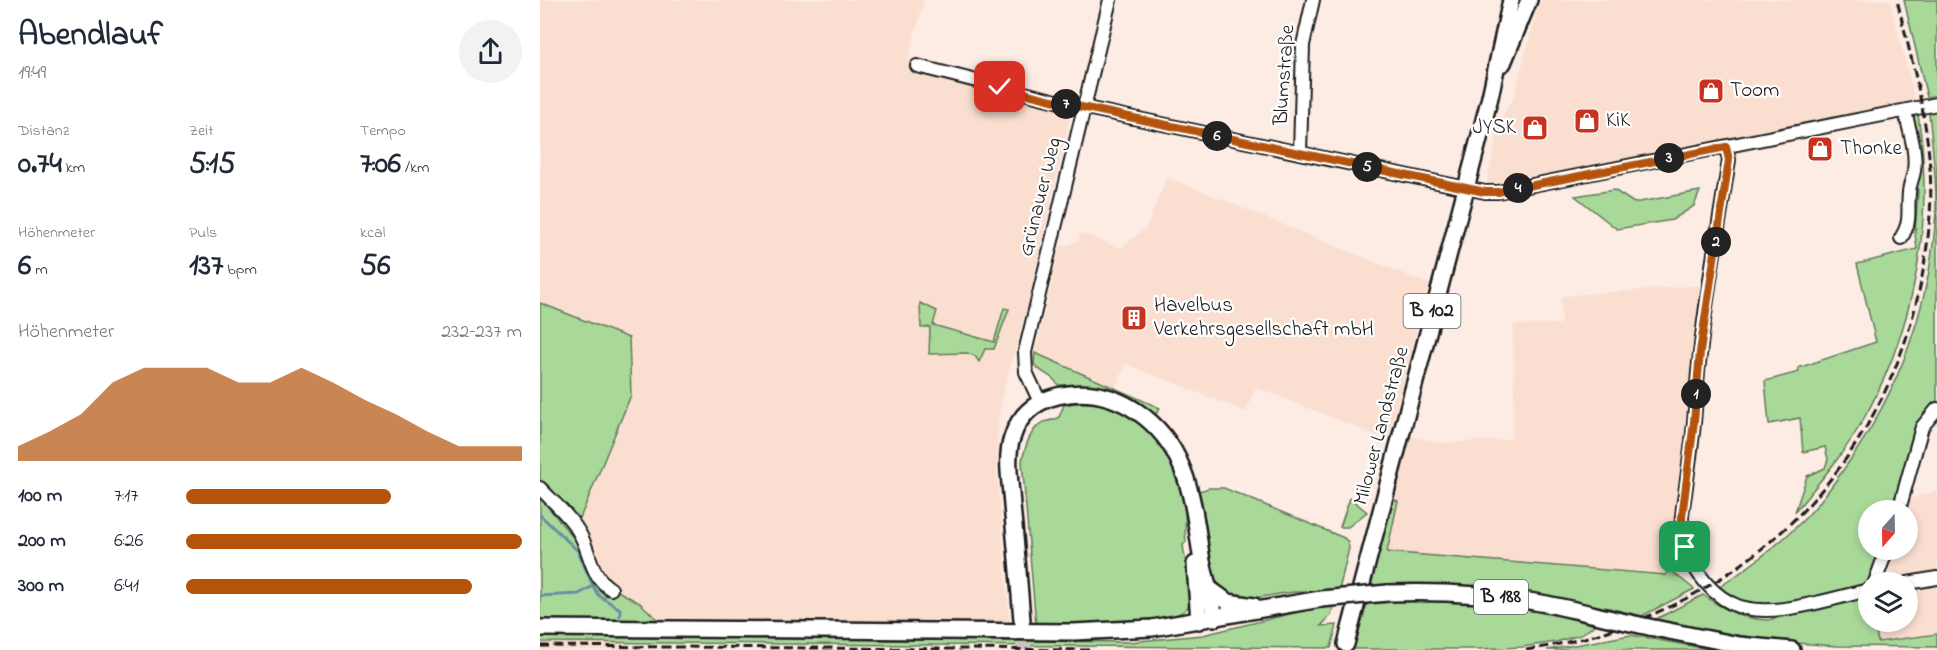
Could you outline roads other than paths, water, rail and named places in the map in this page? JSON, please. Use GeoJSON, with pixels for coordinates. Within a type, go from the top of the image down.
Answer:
{"type":"FeatureCollection","features":[{"type":"Feature","properties":{"kind":"main road","name":"Milower Landstraße"},"geometry":{"type":"LineString","coordinates":[[1346,644],[1490,97],[1511,0]]}},
{"type":"Feature","properties":{"kind":"main road","name":"Milower Landstraße"},"geometry":{"type":"LineString","coordinates":[[1490,97],[1529,0]]}},
{"type":"Feature","properties":{"kind":"main road"},"geometry":{"type":"LineString","coordinates":[[1022,620],[1009,456],[1011,440],[1025,413],[1040,402],[1058,395],[1078,392],[1118,400],[1140,413],[1156,427],[1175,453],[1182,468],[1192,504],[1215,618]]}},
{"type":"Feature","properties":{"kind":"main road"},"geometry":{"type":"LineString","coordinates":[[1192,504],[1191,522],[1199,621]]}},
{"type":"Feature","properties":{"kind":"main road"},"geometry":{"type":"LineString","coordinates":[[1210,589],[1228,602],[1266,608]]}},
{"type":"Feature","properties":{"kind":"main road","name":"B 188"},"geometry":{"type":"LineString","coordinates":[[540,628],[1074,632],[1152,628],[1321,599],[1388,592],[1428,592],[1538,602],[1738,645],[1792,650]]}},
{"type":"Feature","properties":{"kind":"street","name":"Grünauer Weg"},"geometry":{"type":"LineString","coordinates":[[1040,402],[1026,372],[1025,352],[1110,0]]}},
{"type":"Feature","properties":{"kind":"street","name":"Blumstraße"},"geometry":{"type":"LineString","coordinates":[[1300,153],[1303,45],[1313,0]]}},
{"type":"Feature","properties":{"kind":"street"},"geometry":{"type":"LineString","coordinates":[[916,66],[1084,107],[1466,188],[1498,192],[1937,104]]}},
{"type":"Feature","properties":{"kind":"street"},"geometry":{"type":"LineString","coordinates":[[1901,238],[1908,228],[1908,192],[1915,159],[1905,111]]}},
{"type":"Feature","properties":{"kind":"street"},"geometry":{"type":"LineString","coordinates":[[1726,147],[1729,160],[1700,352],[1682,533],[1690,558],[1702,577],[1731,603],[1747,609],[1778,610],[1858,592]]}},
{"type":"Feature","properties":{"kind":"street"},"geometry":{"type":"LineString","coordinates":[[1902,500],[1922,427],[1937,409]]}},
{"type":"Feature","properties":{"kind":"street"},"geometry":{"type":"LineString","coordinates":[[540,488],[581,535],[597,577],[611,589]]}},
{"type":"Feature","properties":{"kind":"street"},"geometry":{"type":"LineString","coordinates":[[1918,581],[1937,578]]}},
{"type":"Feature","properties":{"kind":"waterway"},"geometry":{"type":"LineString","coordinates":[[540,515],[578,551],[593,586]]}},
{"type":"Feature","properties":{"kind":"waterway"},"geometry":{"type":"LineString","coordinates":[[540,596],[579,594],[593,586],[598,595],[620,609],[620,616]]}},
{"type":"Feature","properties":{"kind":"tunnel"},"geometry":{"type":"LineString","coordinates":[[1022,620],[1024,650]]}},
{"type":"Feature","properties":{"kind":"railway"},"geometry":{"type":"LineString","coordinates":[[1526,650],[1608,631],[1683,600],[1750,558],[1808,506],[1855,445],[1892,375],[1917,298],[1930,215],[1931,187],[1922,106],[1897,0]]}},
{"type":"Feature","properties":{"kind":"railway"},"geometry":{"type":"LineString","coordinates":[[540,646],[1093,650]]}},
{"type":"Feature","properties":{"kind":"place","name":"Toom"},"geometry":{"type":"Point","coordinates":[1711,91]}},
{"type":"Feature","properties":{"kind":"place","name":"KiK"},"geometry":{"type":"Point","coordinates":[1587,121]}},
{"type":"Feature","properties":{"kind":"place","name":"JYSK"},"geometry":{"type":"Point","coordinates":[1535,128]}},
{"type":"Feature","properties":{"kind":"place","name":"Thonke"},"geometry":{"type":"Point","coordinates":[1820,149]}},
{"type":"Feature","properties":{"kind":"place","name":"Havelbus Verkehrsgesellschaft mbH"},"geometry":{"type":"Point","coordinates":[1134,318]}}]}
